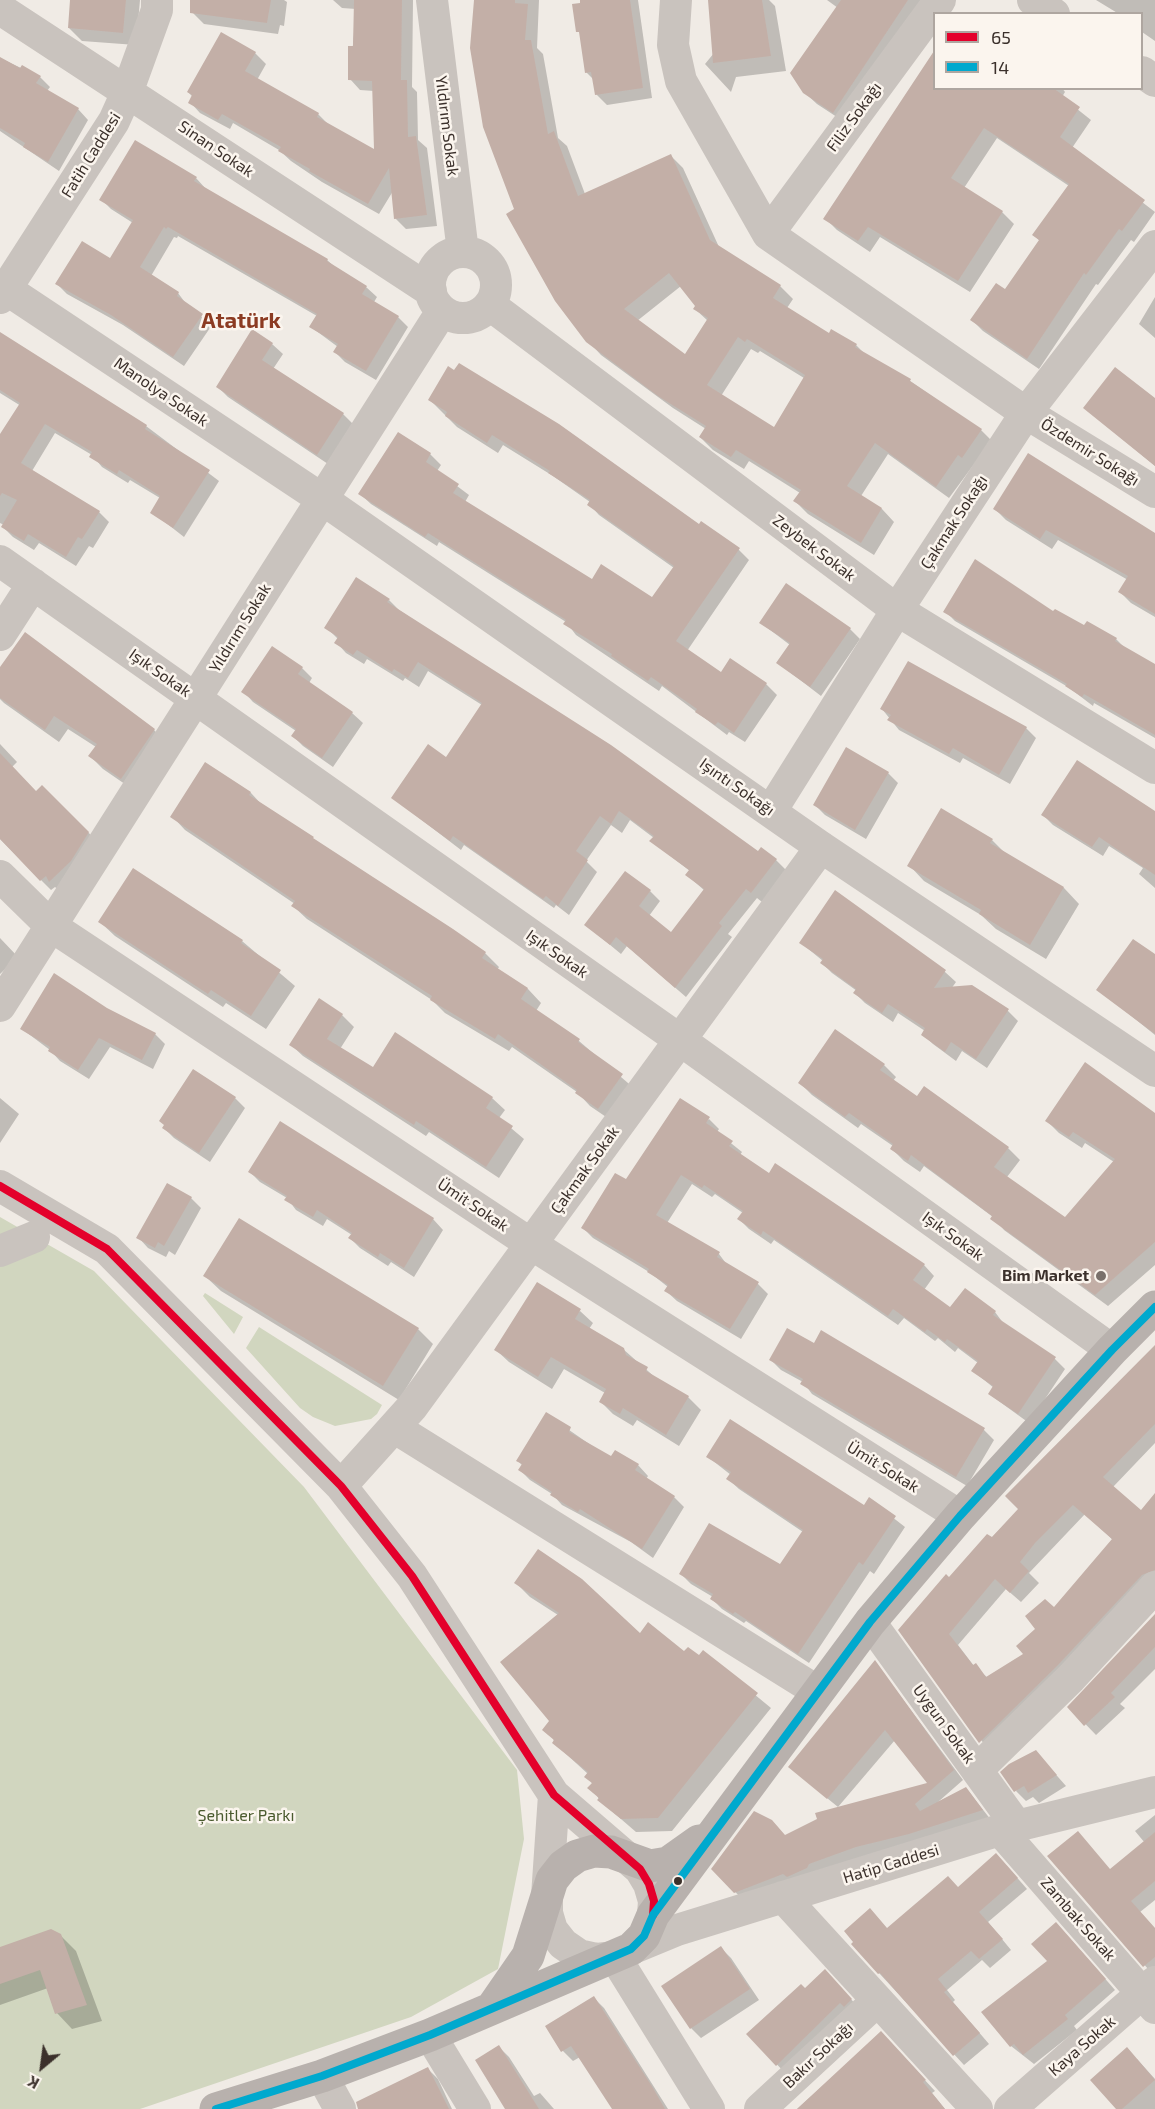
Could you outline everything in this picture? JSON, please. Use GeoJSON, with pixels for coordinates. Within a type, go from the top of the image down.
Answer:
{"type":"FeatureCollection","features":[{"type":"Feature","properties":{"kind":"main road"},"geometry":{"type":"LineString","coordinates":[[216,2109],[322,2076],[430,2035],[623,1953],[644,1936],[653,1915],[870,1622],[960,1516],[1112,1350],[1155,1307]]}},
{"type":"Feature","properties":{"kind":"main road"},"geometry":{"type":"LineString","coordinates":[[492,2008],[528,1956],[552,1880],[563,1866],[577,1856],[594,1851],[611,1852],[650,1866],[668,1863],[715,1830]]}},
{"type":"Feature","properties":{"kind":"street","name":"Fatih Caddesi"},"geometry":{"type":"LineString","coordinates":[[2,291],[114,121],[128,90],[156,10],[157,0]]}},
{"type":"Feature","properties":{"kind":"street","name":"Yıldırım Sokak"},"geometry":{"type":"LineString","coordinates":[[432,0],[463,252]]}},
{"type":"Feature","properties":{"kind":"street"},"geometry":{"type":"LineString","coordinates":[[676,0],[673,45],[681,81],[768,234]]}},
{"type":"Feature","properties":{"kind":"street","name":"Filiz Sokağı"},"geometry":{"type":"LineString","coordinates":[[768,234],[940,0]]}},
{"type":"Feature","properties":{"kind":"street"},"geometry":{"type":"LineString","coordinates":[[1033,0],[1051,12]]}},
{"type":"Feature","properties":{"kind":"street","name":"Sinan Sokak"},"geometry":{"type":"LineString","coordinates":[[0,9],[128,90],[436,301]]}},
{"type":"Feature","properties":{"kind":"street","name":"Özdemir Sokağı"},"geometry":{"type":"LineString","coordinates":[[768,234],[1026,413],[1155,492]]}},
{"type":"Feature","properties":{"kind":"street"},"geometry":{"type":"LineString","coordinates":[[463,252],[474,253],[491,267],[497,286],[490,305],[473,317],[453,316],[436,301],[434,268],[451,254],[463,252]]}},
{"type":"Feature","properties":{"kind":"street","name":"Çakmak Sokağı"},"geometry":{"type":"LineString","coordinates":[[771,811],[897,610],[1026,413],[1152,255]]}},
{"type":"Feature","properties":{"kind":"street","name":"Manolya Sokak"},"geometry":{"type":"LineString","coordinates":[[2,291],[321,499]]}},
{"type":"Feature","properties":{"kind":"street","name":"Yıldırım Sokak"},"geometry":{"type":"LineString","coordinates":[[0,1006],[321,499],[436,301]]}},
{"type":"Feature","properties":{"kind":"street","name":"Zeybek Sokak"},"geometry":{"type":"LineString","coordinates":[[490,305],[897,610],[1155,768]]}},
{"type":"Feature","properties":{"kind":"street","name":"Işıntı Sokağı"},"geometry":{"type":"LineString","coordinates":[[321,499],[821,847],[1155,1071]]}},
{"type":"Feature","properties":{"kind":"street","name":"Işık Sokak"},"geometry":{"type":"LineString","coordinates":[[0,561],[680,1041],[1112,1350]]}},
{"type":"Feature","properties":{"kind":"street"},"geometry":{"type":"LineString","coordinates":[[0,635],[33,584]]}},
{"type":"Feature","properties":{"kind":"street","name":"Çakmak Sokak"},"geometry":{"type":"LineString","coordinates":[[341,1486],[395,1428],[821,847]]}},
{"type":"Feature","properties":{"kind":"street","name":"Ümit Sokak"},"geometry":{"type":"LineString","coordinates":[[0,876],[51,926],[531,1244],[960,1516]]}},
{"type":"Feature","properties":{"kind":"street"},"geometry":{"type":"LineString","coordinates":[[0,1186],[107,1250],[341,1486],[412,1576],[554,1795],[640,1869],[650,1884],[654,1901],[653,1915]]}},
{"type":"Feature","properties":{"kind":"street"},"geometry":{"type":"LineString","coordinates":[[0,1251],[34,1237]]}},
{"type":"Feature","properties":{"kind":"street"},"geometry":{"type":"LineString","coordinates":[[395,1428],[817,1691]]}},
{"type":"Feature","properties":{"kind":"street"},"geometry":{"type":"LineString","coordinates":[[977,1770],[1071,1678],[1155,1587]]}},
{"type":"Feature","properties":{"kind":"street","name":"Uygun Sokak"},"geometry":{"type":"LineString","coordinates":[[870,1622],[977,1770],[1009,1828]]}},
{"type":"Feature","properties":{"kind":"street","name":"Hatip Caddesi"},"geometry":{"type":"LineString","coordinates":[[623,1953],[677,1930],[1009,1828],[1155,1792]]}},
{"type":"Feature","properties":{"kind":"street"},"geometry":{"type":"LineString","coordinates":[[554,1795],[547,1896],[547,1913],[552,1930],[563,1944],[579,1954],[597,1959],[623,1953],[709,2109]]}},
{"type":"Feature","properties":{"kind":"street","name":"Zambak Sokak"},"geometry":{"type":"LineString","coordinates":[[1009,1828],[1151,1995]]}},
{"type":"Feature","properties":{"kind":"street"},"geometry":{"type":"LineString","coordinates":[[783,1897],[977,2109]]}},
{"type":"Feature","properties":{"kind":"street","name":"Kaya Sokak"},"geometry":{"type":"LineString","coordinates":[[1010,2109],[1151,1995]]}},
{"type":"Feature","properties":{"kind":"street","name":"Bakır Sokağı"},"geometry":{"type":"LineString","coordinates":[[760,2109],[877,2001]]}},
{"type":"Feature","properties":{"kind":"street"},"geometry":{"type":"LineString","coordinates":[[430,2035],[475,2109]]}},
{"type":"Feature","properties":{"kind":"street"},"geometry":{"type":"LineString","coordinates":[[322,2076],[340,2109]]}},
{"type":"Feature","properties":{"kind":"green space","name":"Şehitler Parkı"},"geometry":{"type":"Polygon","coordinates":[[[0,1217],[94,1271],[304,1487],[517,1770],[524,1839],[498,1969],[411,2017],[140,2109],[0,2109],[0,1217]]]}},
{"type":"Feature","properties":{"kind":"green space"},"geometry":{"type":"Polygon","coordinates":[[[205,1293],[243,1317],[234,1334],[203,1296],[205,1293]]]}},
{"type":"Feature","properties":{"kind":"green space"},"geometry":{"type":"Polygon","coordinates":[[[259,1327],[382,1405],[377,1414],[371,1419],[335,1426],[313,1417],[300,1408],[246,1348],[259,1327]]]}},
{"type":"Feature","properties":{"kind":"building"},"geometry":{"type":"Polygon","coordinates":[[[70,0],[126,0],[123,33],[68,28],[70,0]]]}},
{"type":"Feature","properties":{"kind":"building"},"geometry":{"type":"Polygon","coordinates":[[[190,0],[271,0],[267,23],[190,13],[190,0]]]}},
{"type":"Feature","properties":{"kind":"building"},"geometry":{"type":"Polygon","coordinates":[[[354,0],[402,0],[401,80],[407,80],[408,137],[416,136],[427,215],[394,219],[389,168],[368,204],[278,151],[281,147],[222,114],[218,120],[188,103],[192,95],[187,92],[221,32],[256,52],[245,71],[319,113],[317,117],[374,149],[372,81],[348,80],[348,46],[353,46],[354,0]]]}},
{"type":"Feature","properties":{"kind":"building"},"geometry":{"type":"Polygon","coordinates":[[[474,0],[515,0],[515,3],[528,4],[525,40],[531,40],[548,134],[554,131],[578,196],[671,154],[710,240],[781,285],[773,298],[829,333],[831,329],[857,344],[855,347],[911,379],[910,381],[982,429],[962,458],[958,455],[936,487],[875,443],[847,486],[882,508],[861,543],[793,501],[801,490],[736,450],[731,457],[699,437],[706,426],[658,396],[586,342],[555,301],[506,214],[514,209],[483,127],[470,48],[474,0]],[[669,273],[624,309],[685,354],[708,318],[693,309],[695,306],[669,273]],[[738,337],[707,385],[774,427],[805,375],[747,339],[745,342],[738,337]]]}},
{"type":"Feature","properties":{"kind":"building"},"geometry":{"type":"Polygon","coordinates":[[[580,0],[630,0],[643,88],[595,95],[591,72],[585,73],[579,32],[576,32],[572,4],[580,3],[580,0]]]}},
{"type":"Feature","properties":{"kind":"building"},"geometry":{"type":"Polygon","coordinates":[[[708,0],[762,0],[771,56],[713,63],[708,0]]]}},
{"type":"Feature","properties":{"kind":"building"},"geometry":{"type":"Polygon","coordinates":[[[841,0],[908,0],[833,113],[803,93],[790,73],[841,0]]]}},
{"type":"Feature","properties":{"kind":"building"},"geometry":{"type":"Polygon","coordinates":[[[933,53],[933,90],[1056,90],[1080,107],[1060,137],[1145,200],[1122,231],[1119,229],[1086,275],[1084,273],[1027,359],[970,320],[996,283],[1005,289],[1039,240],[1032,235],[1069,184],[984,128],[951,178],[1003,211],[958,281],[868,227],[858,241],[823,219],[933,53]]]}},
{"type":"Feature","properties":{"kind":"building"},"geometry":{"type":"Polygon","coordinates":[[[0,57],[20,68],[22,65],[41,76],[36,83],[79,108],[48,162],[23,147],[25,143],[0,128],[0,57]]]}},
{"type":"Feature","properties":{"kind":"building"},"geometry":{"type":"Polygon","coordinates":[[[135,140],[197,177],[194,181],[328,259],[327,261],[367,286],[362,294],[399,316],[366,371],[333,352],[338,344],[309,327],[317,314],[168,227],[166,229],[164,227],[140,267],[179,292],[177,296],[203,314],[173,357],[111,315],[55,284],[82,241],[110,258],[133,220],[99,200],[135,140]]]}},
{"type":"Feature","properties":{"kind":"building"},"geometry":{"type":"Polygon","coordinates":[[[252,329],[273,343],[262,360],[344,413],[317,455],[216,387],[252,329]]]}},
{"type":"Feature","properties":{"kind":"building"},"geometry":{"type":"Polygon","coordinates":[[[0,332],[147,425],[145,429],[210,470],[173,528],[150,513],[160,496],[119,470],[117,474],[89,457],[92,452],[45,424],[21,463],[100,511],[82,539],[78,537],[66,557],[28,534],[24,541],[1,527],[17,500],[2,493],[0,496],[0,434],[20,403],[0,390],[0,332]]]}},
{"type":"Feature","properties":{"kind":"building"},"geometry":{"type":"Polygon","coordinates":[[[459,363],[559,424],[699,524],[701,521],[740,548],[676,641],[721,672],[730,658],[767,683],[734,733],[718,722],[715,725],[695,712],[697,709],[651,677],[648,681],[611,656],[612,654],[563,624],[566,620],[428,533],[425,537],[358,494],[398,432],[431,453],[426,462],[459,484],[453,493],[592,579],[601,564],[652,597],[674,566],[587,505],[590,500],[548,473],[550,471],[492,435],[487,443],[445,416],[447,412],[428,400],[448,366],[454,370],[459,363]]]}},
{"type":"Feature","properties":{"kind":"building"},"geometry":{"type":"Polygon","coordinates":[[[1115,367],[1155,398],[1155,466],[1083,408],[1115,367]]]}},
{"type":"Feature","properties":{"kind":"building"},"geometry":{"type":"Polygon","coordinates":[[[1028,453],[1155,533],[1155,614],[1118,592],[1128,576],[1046,530],[1040,539],[993,509],[1028,453]]]}},
{"type":"Feature","properties":{"kind":"building"},"geometry":{"type":"Polygon","coordinates":[[[975,559],[1053,611],[1055,609],[1084,625],[1087,621],[1117,638],[1115,641],[1155,664],[1155,735],[1084,694],[1082,697],[1065,686],[1067,684],[943,612],[975,559]]]}},
{"type":"Feature","properties":{"kind":"building"},"geometry":{"type":"Polygon","coordinates":[[[356,577],[390,599],[387,602],[611,745],[758,851],[761,847],[777,859],[751,893],[746,889],[719,923],[722,926],[675,988],[616,937],[610,945],[584,925],[625,871],[651,890],[639,906],[671,932],[704,889],[685,875],[689,870],[649,841],[654,836],[619,811],[611,824],[600,816],[576,851],[588,860],[558,906],[546,896],[543,899],[453,836],[450,841],[391,798],[428,744],[446,757],[482,703],[418,662],[408,678],[394,669],[392,672],[357,650],[353,655],[334,643],[338,637],[324,628],[356,577]]]}},
{"type":"Feature","properties":{"kind":"building"},"geometry":{"type":"Polygon","coordinates":[[[786,583],[851,628],[810,687],[776,663],[790,643],[759,623],[786,583]]]}},
{"type":"Feature","properties":{"kind":"building"},"geometry":{"type":"Polygon","coordinates":[[[25,632],[155,729],[121,779],[88,756],[97,744],[54,716],[45,730],[0,698],[0,667],[25,632]]]}},
{"type":"Feature","properties":{"kind":"building"},"geometry":{"type":"Polygon","coordinates":[[[272,646],[303,667],[298,674],[353,712],[322,758],[291,736],[296,729],[241,692],[272,646]]]}},
{"type":"Feature","properties":{"kind":"building"},"geometry":{"type":"Polygon","coordinates":[[[908,661],[1027,727],[999,775],[953,748],[949,754],[887,720],[891,715],[880,709],[908,661]]]}},
{"type":"Feature","properties":{"kind":"building"},"geometry":{"type":"Polygon","coordinates":[[[846,747],[889,772],[855,830],[813,805],[846,747]]]}},
{"type":"Feature","properties":{"kind":"building"},"geometry":{"type":"Polygon","coordinates":[[[0,753],[36,791],[42,785],[89,832],[71,861],[49,882],[46,876],[40,881],[0,839],[0,753]]]}},
{"type":"Feature","properties":{"kind":"building"},"geometry":{"type":"Polygon","coordinates":[[[1077,760],[1155,811],[1155,875],[1099,837],[1092,847],[1041,815],[1077,760]]]}},
{"type":"Feature","properties":{"kind":"building"},"geometry":{"type":"Polygon","coordinates":[[[205,762],[251,792],[249,795],[486,952],[482,958],[528,988],[521,999],[580,1039],[578,1042],[623,1074],[598,1109],[575,1093],[577,1090],[498,1034],[495,1039],[430,1000],[432,996],[291,906],[295,901],[170,817],[205,762]]]}},
{"type":"Feature","properties":{"kind":"building"},"geometry":{"type":"Polygon","coordinates":[[[941,808],[993,839],[990,843],[1064,887],[1030,945],[979,914],[981,910],[907,866],[941,808]]]}},
{"type":"Feature","properties":{"kind":"building"},"geometry":{"type":"Polygon","coordinates":[[[133,868],[243,940],[241,943],[281,970],[251,1016],[211,990],[208,994],[98,922],[133,868]]]}},
{"type":"Feature","properties":{"kind":"building"},"geometry":{"type":"Polygon","coordinates":[[[835,890],[946,970],[934,988],[972,985],[1009,1009],[976,1059],[951,1042],[945,1052],[921,1035],[925,1028],[888,1004],[882,1013],[853,993],[856,989],[820,963],[823,959],[799,943],[835,890]]]}},
{"type":"Feature","properties":{"kind":"building"},"geometry":{"type":"Polygon","coordinates":[[[1133,939],[1155,954],[1155,1034],[1096,990],[1133,939]]]}},
{"type":"Feature","properties":{"kind":"building"},"geometry":{"type":"Polygon","coordinates":[[[54,973],[107,1008],[156,1033],[142,1060],[99,1038],[78,1070],[48,1051],[50,1047],[20,1029],[54,973]]]}},
{"type":"Feature","properties":{"kind":"building"},"geometry":{"type":"Polygon","coordinates":[[[319,998],[343,1014],[327,1039],[373,1067],[395,1032],[493,1097],[486,1108],[513,1126],[486,1167],[416,1121],[414,1125],[289,1045],[319,998]]]}},
{"type":"Feature","properties":{"kind":"building"},"geometry":{"type":"Polygon","coordinates":[[[835,1029],[885,1064],[880,1070],[917,1096],[924,1086],[1009,1147],[994,1167],[1065,1217],[1115,1159],[1073,1132],[1069,1137],[1045,1121],[1085,1062],[1155,1113],[1155,1242],[1095,1295],[990,1219],[992,1216],[911,1155],[908,1161],[890,1149],[893,1144],[849,1113],[845,1117],[798,1083],[835,1029]]]}},
{"type":"Feature","properties":{"kind":"building"},"geometry":{"type":"Polygon","coordinates":[[[193,1069],[236,1097],[199,1153],[162,1128],[164,1125],[159,1121],[193,1069]]]}},
{"type":"Feature","properties":{"kind":"building"},"geometry":{"type":"Polygon","coordinates":[[[680,1098],[710,1117],[706,1123],[733,1141],[729,1146],[769,1173],[775,1163],[925,1264],[913,1280],[950,1307],[965,1288],[996,1311],[993,1315],[1056,1357],[1018,1414],[988,1394],[993,1386],[971,1371],[978,1361],[947,1339],[945,1342],[927,1329],[925,1332],[893,1309],[888,1316],[763,1231],[761,1235],[737,1219],[743,1211],[704,1185],[702,1188],[681,1175],[656,1215],[720,1252],[717,1257],[759,1282],[730,1329],[664,1291],[668,1285],[647,1272],[649,1269],[581,1228],[615,1173],[626,1179],[680,1098]]]}},
{"type":"Feature","properties":{"kind":"building"},"geometry":{"type":"Polygon","coordinates":[[[280,1121],[434,1218],[404,1268],[380,1253],[378,1257],[348,1238],[352,1233],[317,1210],[313,1217],[284,1200],[287,1196],[248,1172],[280,1121]]]}},
{"type":"Feature","properties":{"kind":"building"},"geometry":{"type":"Polygon","coordinates":[[[167,1183],[192,1197],[164,1246],[158,1242],[155,1248],[136,1238],[167,1183]]]}},
{"type":"Feature","properties":{"kind":"building"},"geometry":{"type":"Polygon","coordinates":[[[239,1218],[419,1328],[383,1386],[203,1276],[239,1218]]]}},
{"type":"Feature","properties":{"kind":"building"},"geometry":{"type":"Polygon","coordinates":[[[537,1282],[581,1309],[575,1319],[624,1348],[626,1355],[648,1367],[646,1371],[689,1396],[666,1435],[623,1408],[620,1414],[599,1402],[606,1389],[551,1357],[538,1377],[494,1350],[537,1282]]]}},
{"type":"Feature","properties":{"kind":"building"},"geometry":{"type":"Polygon","coordinates":[[[787,1328],[814,1343],[821,1330],[985,1428],[956,1477],[800,1384],[803,1379],[769,1360],[787,1328]]]}},
{"type":"Feature","properties":{"kind":"building"},"geometry":{"type":"Polygon","coordinates":[[[1155,1345],[1155,1424],[1103,1477],[1141,1510],[1155,1493],[1155,1570],[1142,1575],[1058,1665],[979,1743],[898,1630],[946,1574],[949,1577],[987,1534],[992,1537],[1018,1509],[1005,1496],[1155,1345]],[[1073,1505],[1035,1543],[1020,1562],[1029,1571],[1010,1593],[995,1579],[949,1634],[973,1665],[976,1663],[986,1677],[1023,1654],[1016,1646],[1035,1629],[1025,1616],[1045,1599],[1054,1607],[1112,1539],[1073,1505]]]}},
{"type":"Feature","properties":{"kind":"building"},"geometry":{"type":"Polygon","coordinates":[[[546,1412],[571,1427],[569,1432],[611,1456],[615,1450],[639,1464],[635,1470],[675,1496],[642,1549],[580,1509],[578,1512],[550,1495],[552,1492],[518,1470],[522,1464],[516,1461],[546,1412]]]}},
{"type":"Feature","properties":{"kind":"building"},"geometry":{"type":"Polygon","coordinates":[[[730,1419],[864,1505],[869,1497],[896,1516],[863,1565],[859,1562],[798,1654],[735,1612],[733,1614],[710,1599],[713,1594],[679,1574],[709,1523],[780,1564],[803,1530],[726,1479],[731,1472],[706,1457],[730,1419]]]}},
{"type":"Feature","properties":{"kind":"building"},"geometry":{"type":"Polygon","coordinates":[[[538,1549],[582,1579],[640,1633],[648,1622],[684,1651],[688,1647],[699,1655],[703,1650],[758,1693],[658,1818],[621,1819],[597,1800],[599,1798],[587,1788],[592,1783],[584,1777],[588,1772],[552,1743],[554,1740],[542,1730],[549,1721],[500,1662],[559,1613],[514,1583],[538,1549]]]}},
{"type":"Feature","properties":{"kind":"building"},"geometry":{"type":"Polygon","coordinates":[[[1155,1614],[1155,1647],[1111,1693],[1115,1697],[1084,1726],[1067,1707],[1155,1614]]]}},
{"type":"Feature","properties":{"kind":"building"},"geometry":{"type":"Polygon","coordinates":[[[875,1660],[954,1770],[915,1804],[920,1811],[966,1787],[983,1810],[909,1834],[856,1847],[809,1864],[807,1868],[787,1877],[783,1874],[734,1893],[711,1869],[754,1811],[772,1820],[785,1835],[817,1819],[815,1813],[927,1783],[885,1730],[827,1799],[788,1767],[875,1660]]]}},
{"type":"Feature","properties":{"kind":"building"},"geometry":{"type":"Polygon","coordinates":[[[1036,1750],[1057,1775],[1028,1793],[1024,1786],[1014,1792],[1000,1772],[1009,1764],[1036,1750]]]}},
{"type":"Feature","properties":{"kind":"building"},"geometry":{"type":"Polygon","coordinates":[[[1078,1831],[1110,1869],[1155,1832],[1155,1881],[1131,1901],[1155,1928],[1155,1957],[1143,1967],[1047,1856],[1078,1831]]]}},
{"type":"Feature","properties":{"kind":"building"},"geometry":{"type":"Polygon","coordinates":[[[996,1853],[1018,1878],[979,1912],[1003,1939],[979,1959],[971,1951],[938,1979],[947,1990],[944,1992],[980,2033],[953,2056],[880,1973],[878,1974],[851,1944],[853,1942],[844,1931],[870,1908],[887,1928],[948,1876],[958,1887],[996,1853]]]}},
{"type":"Feature","properties":{"kind":"building"},"geometry":{"type":"Polygon","coordinates":[[[1056,1922],[1106,1979],[1065,2015],[1068,2019],[1023,2055],[1014,2044],[1010,2047],[981,2012],[1047,1961],[1031,1944],[1056,1922]]]}},
{"type":"Feature","properties":{"kind":"building"},"geometry":{"type":"Polygon","coordinates":[[[51,1929],[61,1934],[87,2005],[55,2014],[40,1970],[0,1984],[0,1947],[51,1929]]]}},
{"type":"Feature","properties":{"kind":"building"},"geometry":{"type":"Polygon","coordinates":[[[721,1946],[750,1989],[690,2029],[661,1986],[721,1946]]]}},
{"type":"Feature","properties":{"kind":"building"},"geometry":{"type":"Polygon","coordinates":[[[825,1969],[852,1999],[844,2007],[840,2003],[776,2066],[746,2034],[801,1984],[805,1988],[825,1969]]]}},
{"type":"Feature","properties":{"kind":"building"},"geometry":{"type":"Polygon","coordinates":[[[594,1996],[665,2109],[612,2109],[571,2046],[561,2052],[545,2026],[594,1996]]]}},
{"type":"Feature","properties":{"kind":"building"},"geometry":{"type":"Polygon","coordinates":[[[881,2031],[926,2080],[923,2082],[945,2109],[797,2109],[881,2031]]]}},
{"type":"Feature","properties":{"kind":"building"},"geometry":{"type":"Polygon","coordinates":[[[499,2045],[539,2109],[505,2109],[475,2060],[499,2045]]]}},
{"type":"Feature","properties":{"kind":"building"},"geometry":{"type":"Polygon","coordinates":[[[1127,2047],[1155,2080],[1122,2109],[1116,2109],[1090,2080],[1127,2047]]]}},
{"type":"Feature","properties":{"kind":"building"},"geometry":{"type":"Polygon","coordinates":[[[428,2067],[449,2109],[358,2109],[356,2102],[428,2067]]]}},
{"type":"Feature","properties":{"kind":"transit line","name":"65"},"geometry":{"type":"LineString","coordinates":[[0,1186],[107,1249],[341,1486],[412,1576],[554,1795],[640,1869],[649,1884],[654,1901],[653,1915]]}},
{"type":"Feature","properties":{"kind":"transit line","name":"14"},"geometry":{"type":"LineString","coordinates":[[216,2109],[322,2076],[430,2035],[631,1949],[644,1936],[653,1915],[870,1622],[960,1516],[1112,1350],[1155,1307]]}},
{"type":"Feature","properties":{"kind":"place","name":"Bim Market"},"geometry":{"type":"Point","coordinates":[1101,1276]}},
{"type":"Feature","properties":{"kind":"district","name":"Atatürk"},"geometry":{"type":"Point","coordinates":[241,321]}}]}
